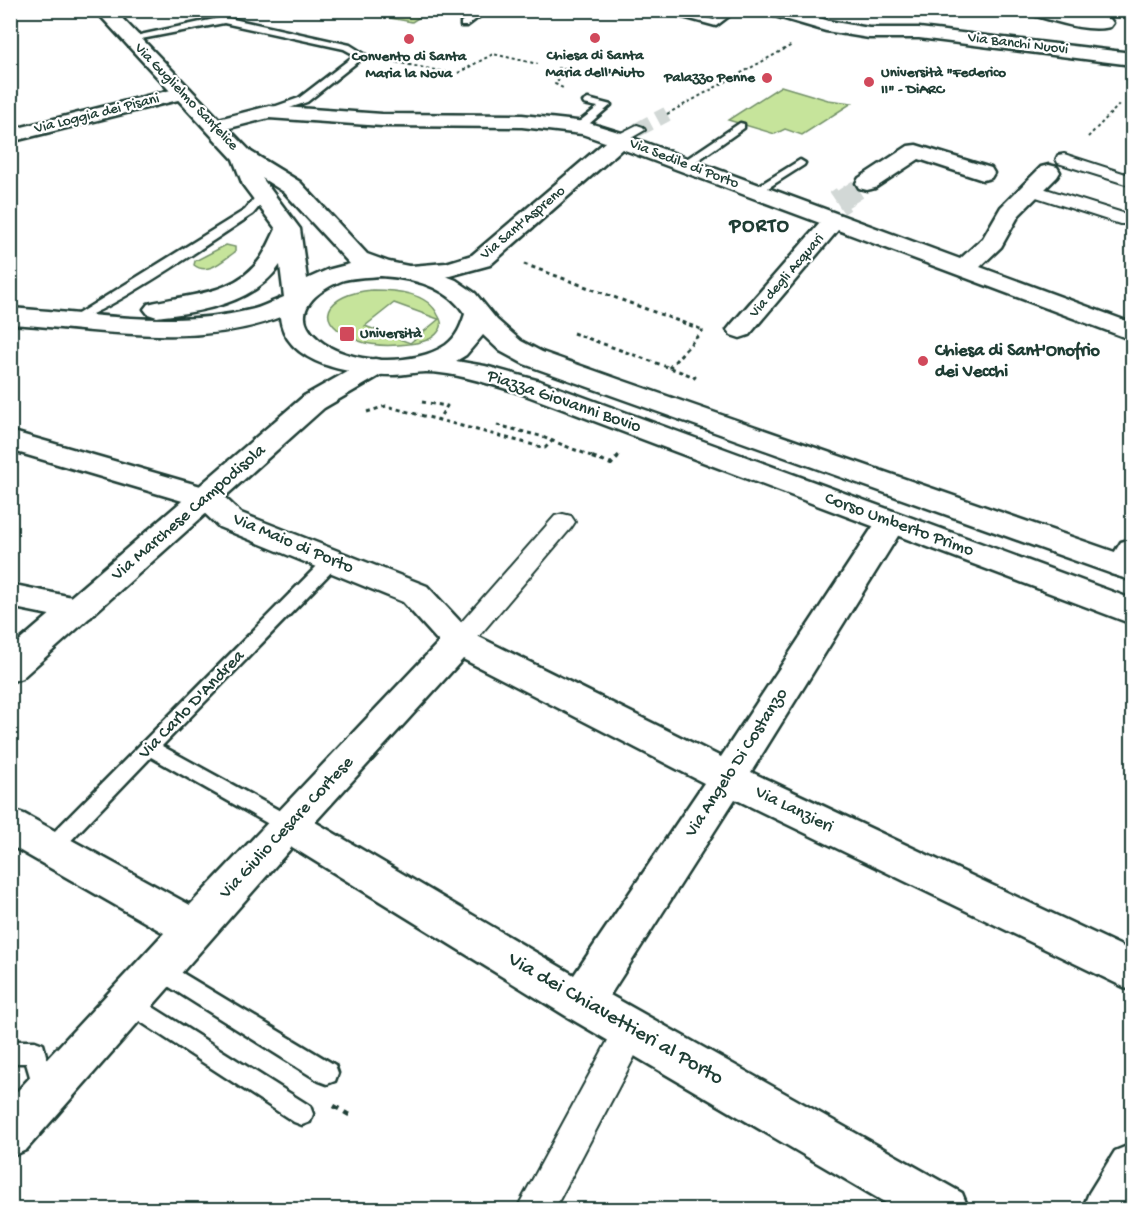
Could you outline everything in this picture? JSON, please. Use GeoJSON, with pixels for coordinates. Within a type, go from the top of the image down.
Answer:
{"type":"FeatureCollection","features":[{"type":"Feature","properties":{"kind":"street","name":"Via Banchi Nuovi"},"geometry":{"type":"LineString","coordinates":[[774,10],[836,28],[869,33],[911,34],[1132,59]]}},
{"type":"Feature","properties":{"kind":"street"},"geometry":{"type":"LineString","coordinates":[[1035,10],[1075,20],[1105,17],[1101,54]]}},
{"type":"Feature","properties":{"kind":"street","name":"Via Guglielmo Sanfelice"},"geometry":{"type":"LineString","coordinates":[[115,13],[131,38],[243,157]]}},
{"type":"Feature","properties":{"kind":"street"},"geometry":{"type":"LineString","coordinates":[[911,34],[934,18]]}},
{"type":"Feature","properties":{"kind":"street","name":"Via Loggia dei Pisani"},"geometry":{"type":"LineString","coordinates":[[10,136],[183,93]]}},
{"type":"Feature","properties":{"kind":"street","name":"Via Sedile di Porto"},"geometry":{"type":"LineString","coordinates":[[214,126],[269,112],[382,120],[522,121],[629,135],[686,164],[756,191],[831,214],[1132,332]]}},
{"type":"Feature","properties":{"kind":"street","name":"Via Sant'Aspreno"},"geometry":{"type":"LineString","coordinates":[[409,272],[439,272],[465,267],[481,260],[629,135]]}},
{"type":"Feature","properties":{"kind":"street"},"geometry":{"type":"LineString","coordinates":[[867,183],[915,151],[983,173]]}},
{"type":"Feature","properties":{"kind":"street"},"geometry":{"type":"LineString","coordinates":[[10,316],[82,315],[174,307],[227,293],[261,273],[272,260],[288,229],[261,196],[243,157]]}},
{"type":"Feature","properties":{"kind":"street","name":"Piazza Giovanni Bovio"},"geometry":{"type":"LineString","coordinates":[[243,157],[292,187],[358,259],[385,269]]}},
{"type":"Feature","properties":{"kind":"street"},"geometry":{"type":"LineString","coordinates":[[964,268],[993,242],[1009,212],[1057,165],[1132,181]]}},
{"type":"Feature","properties":{"kind":"street"},"geometry":{"type":"LineString","coordinates":[[1033,190],[1126,220],[1132,218]]}},
{"type":"Feature","properties":{"kind":"street","name":"Via degli Acquari"},"geometry":{"type":"LineString","coordinates":[[740,330],[831,214]]}},
{"type":"Feature","properties":{"kind":"street","name":"Piazza Giovanni Bovio"},"geometry":{"type":"LineString","coordinates":[[288,229],[297,301]]}},
{"type":"Feature","properties":{"kind":"street","name":"Piazza Giovanni Bovio"},"geometry":{"type":"LineString","coordinates":[[478,314],[476,328],[468,342],[451,355],[426,363],[375,367],[343,362],[310,347],[293,326],[291,313],[297,301],[323,280],[363,270],[385,269],[409,272],[452,288],[467,299],[478,314],[510,345],[533,358],[688,414]]}},
{"type":"Feature","properties":{"kind":"street","name":"Piazza Giovanni Bovio"},"geometry":{"type":"LineString","coordinates":[[44,317],[94,324],[178,327],[251,318],[297,301]]}},
{"type":"Feature","properties":{"kind":"street","name":"Piazza Giovanni Bovio"},"geometry":{"type":"LineString","coordinates":[[426,363],[485,374],[530,387],[665,438]]}},
{"type":"Feature","properties":{"kind":"street","name":"Via Marchese Campodisola"},"geometry":{"type":"LineString","coordinates":[[10,669],[314,402],[375,367]]}},
{"type":"Feature","properties":{"kind":"street","name":"Corso Umberto Primo"},"geometry":{"type":"LineString","coordinates":[[688,414],[1129,562]]}},
{"type":"Feature","properties":{"kind":"street","name":"Corso Umberto Primo"},"geometry":{"type":"LineString","coordinates":[[665,438],[1132,612]]}},
{"type":"Feature","properties":{"kind":"street","name":"Via Maio di Porto"},"geometry":{"type":"LineString","coordinates":[[10,440],[207,498],[230,520],[415,594],[459,642]]}},
{"type":"Feature","properties":{"kind":"street","name":"Via Giulio Cesare Cortese"},"geometry":{"type":"LineString","coordinates":[[10,1134],[288,825],[459,642],[563,522]]}},
{"type":"Feature","properties":{"kind":"street","name":"Via Angelo Di Costanzo"},"geometry":{"type":"LineString","coordinates":[[580,1002],[728,778],[891,523]]}},
{"type":"Feature","properties":{"kind":"street"},"geometry":{"type":"LineString","coordinates":[[10,595],[79,609]]}},
{"type":"Feature","properties":{"kind":"street","name":"Via Lanzieri"},"geometry":{"type":"LineString","coordinates":[[459,642],[728,778],[1132,972]]}},
{"type":"Feature","properties":{"kind":"street"},"geometry":{"type":"LineString","coordinates":[[10,825],[194,929]]}},
{"type":"Feature","properties":{"kind":"street","name":"Via dei Chiavettieri al Porto"},"geometry":{"type":"LineString","coordinates":[[288,825],[580,1002],[945,1209]]}},
{"type":"Feature","properties":{"kind":"street"},"geometry":{"type":"LineString","coordinates":[[534,1209],[631,1031]]}},
{"type":"Feature","properties":{"kind":"street"},"geometry":{"type":"LineString","coordinates":[[1106,1209],[1132,1168]]}},
{"type":"Feature","properties":{"kind":"lane"},"geometry":{"type":"LineString","coordinates":[[464,24],[484,10]]}},
{"type":"Feature","properties":{"kind":"lane"},"geometry":{"type":"LineString","coordinates":[[662,10],[716,23],[733,10]]}},
{"type":"Feature","properties":{"kind":"lane"},"geometry":{"type":"LineString","coordinates":[[131,38],[224,20],[347,47],[361,55],[303,100],[269,112]]}},
{"type":"Feature","properties":{"kind":"lane"},"geometry":{"type":"LineString","coordinates":[[579,127],[606,105],[588,102]]}},
{"type":"Feature","properties":{"kind":"lane"},"geometry":{"type":"LineString","coordinates":[[686,164],[740,126]]}},
{"type":"Feature","properties":{"kind":"lane"},"geometry":{"type":"LineString","coordinates":[[756,191],[800,163]]}},
{"type":"Feature","properties":{"kind":"lane"},"geometry":{"type":"LineString","coordinates":[[82,315],[115,297],[240,218],[249,212],[261,196]]}},
{"type":"Feature","properties":{"kind":"lane","name":"Via Carlo D'Andrea"},"geometry":{"type":"LineString","coordinates":[[50,849],[332,561]]}},
{"type":"Feature","properties":{"kind":"lane"},"geometry":{"type":"LineString","coordinates":[[150,748],[288,825]]}},
{"type":"Feature","properties":{"kind":"lane"},"geometry":{"type":"LineString","coordinates":[[159,969],[327,1073]]}},
{"type":"Feature","properties":{"kind":"lane"},"geometry":{"type":"LineString","coordinates":[[129,1002],[302,1114]]}},
{"type":"Feature","properties":{"kind":"lane"},"geometry":{"type":"LineString","coordinates":[[10,1052],[35,1052],[46,1095]]}},
{"type":"Feature","properties":{"kind":"path"},"geometry":{"type":"LineString","coordinates":[[368,14],[373,10]]}},
{"type":"Feature","properties":{"kind":"path"},"geometry":{"type":"LineString","coordinates":[[667,114],[793,45]]}},
{"type":"Feature","properties":{"kind":"path"},"geometry":{"type":"LineString","coordinates":[[458,73],[493,54],[538,64]]}},
{"type":"Feature","properties":{"kind":"path"},"geometry":{"type":"LineString","coordinates":[[361,55],[450,74]]}},
{"type":"Feature","properties":{"kind":"path"},"geometry":{"type":"LineString","coordinates":[[555,84],[568,70],[557,68]]}},
{"type":"Feature","properties":{"kind":"path"},"geometry":{"type":"LineString","coordinates":[[1091,134],[1121,103]]}},
{"type":"Feature","properties":{"kind":"path"},"geometry":{"type":"LineString","coordinates":[[518,262],[731,340],[740,330]]}},
{"type":"Feature","properties":{"kind":"path"},"geometry":{"type":"LineString","coordinates":[[669,368],[703,330]]}},
{"type":"Feature","properties":{"kind":"path"},"geometry":{"type":"LineString","coordinates":[[573,333],[604,344]]}},
{"type":"Feature","properties":{"kind":"path"},"geometry":{"type":"LineString","coordinates":[[422,402],[447,406],[438,420]]}},
{"type":"Feature","properties":{"kind":"path"},"geometry":{"type":"LineString","coordinates":[[366,412],[386,406],[546,448],[552,441]]}},
{"type":"Feature","properties":{"kind":"path"},"geometry":{"type":"LineString","coordinates":[[497,425],[552,441],[611,464],[622,451]]}},
{"type":"Feature","properties":{"kind":"green space"},"geometry":{"type":"Polygon","coordinates":[[[429,10],[412,22],[352,11],[429,10]]]}},
{"type":"Feature","properties":{"kind":"green space"},"geometry":{"type":"Polygon","coordinates":[[[781,86],[828,100],[852,103],[802,135],[785,129],[775,134],[728,120],[781,86]]]}},
{"type":"Feature","properties":{"kind":"green space"},"geometry":{"type":"Polygon","coordinates":[[[226,245],[235,247],[235,252],[220,263],[205,269],[194,265],[195,261],[226,245]]]}},
{"type":"Feature","properties":{"kind":"green space"},"geometry":{"type":"Polygon","coordinates":[[[372,290],[390,291],[418,297],[433,307],[440,320],[441,328],[425,341],[413,344],[384,346],[359,341],[343,334],[333,326],[329,318],[334,303],[356,293],[372,290]],[[394,303],[365,326],[410,343],[439,319],[394,303]]]}},
{"type":"Feature","properties":{"kind":"tunnel"},"geometry":{"type":"LineString","coordinates":[[637,130],[667,114]]}},
{"type":"Feature","properties":{"kind":"tunnel"},"geometry":{"type":"LineString","coordinates":[[841,200],[867,183]]}},
{"type":"Feature","properties":{"kind":"tunnel"},"geometry":{"type":"LineString","coordinates":[[837,203],[843,199]]}},
{"type":"Feature","properties":{"kind":"place","name":"Chiesa di Santa Maria dell'Aiuto"},"geometry":{"type":"Point","coordinates":[595,38]}},
{"type":"Feature","properties":{"kind":"place","name":"Convento di Santa Maria la Nova"},"geometry":{"type":"Point","coordinates":[409,39]}},
{"type":"Feature","properties":{"kind":"place","name":"Palazzo Penne"},"geometry":{"type":"Point","coordinates":[767,78]}},
{"type":"Feature","properties":{"kind":"place","name":"Università \"Federico II\" - DiARC"},"geometry":{"type":"Point","coordinates":[869,82]}},
{"type":"Feature","properties":{"kind":"place","name":"Università"},"geometry":{"type":"Point","coordinates":[347,334]}},
{"type":"Feature","properties":{"kind":"place","name":"Chiesa di Sant'Onofrio dei Vecchi"},"geometry":{"type":"Point","coordinates":[923,361]}},
{"type":"Feature","properties":{"kind":"district","name":"PORTO"},"geometry":{"type":"Point","coordinates":[760,227]}}]}
